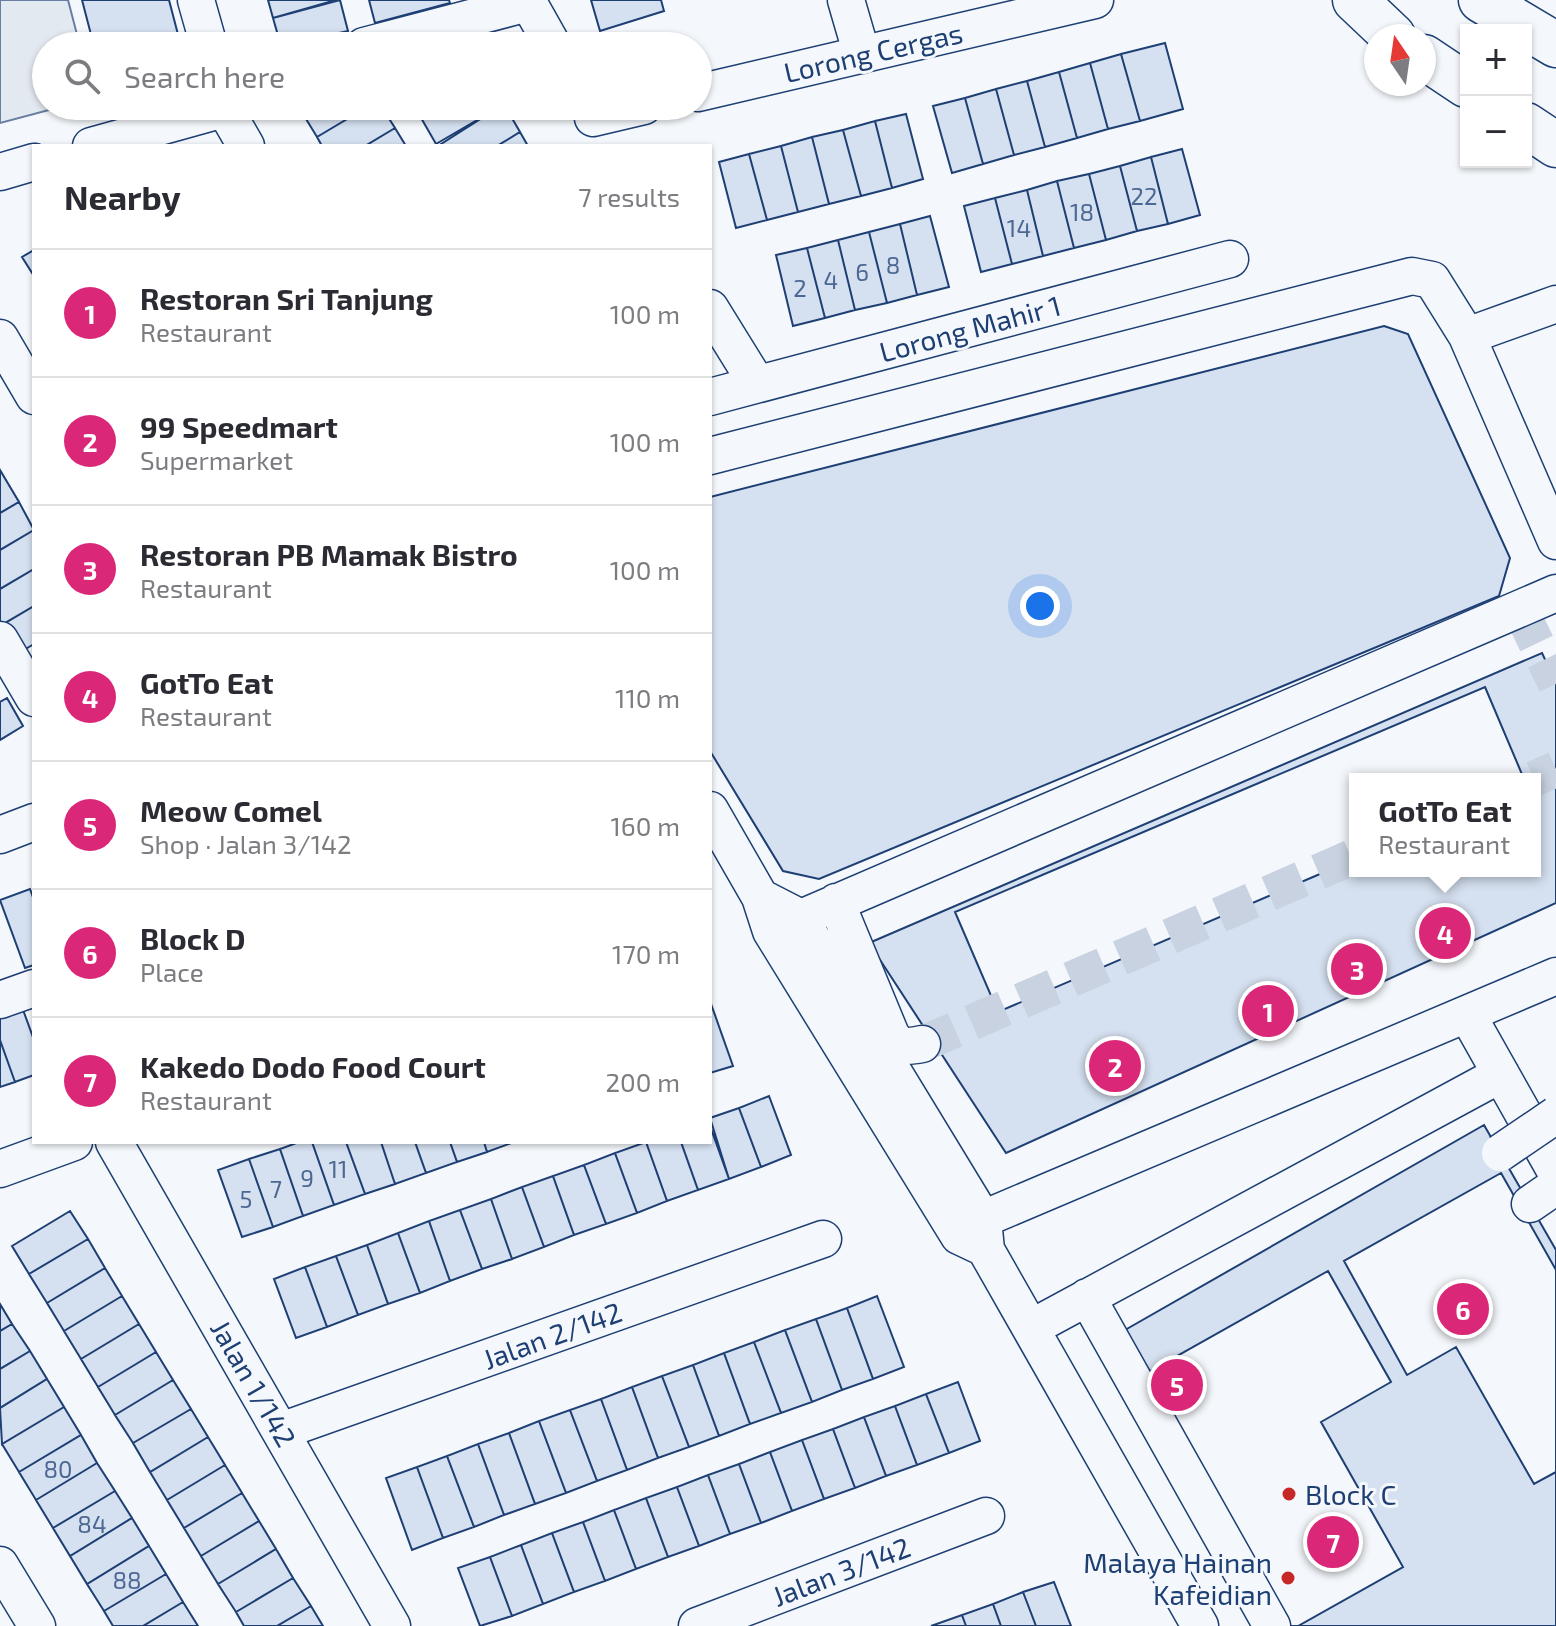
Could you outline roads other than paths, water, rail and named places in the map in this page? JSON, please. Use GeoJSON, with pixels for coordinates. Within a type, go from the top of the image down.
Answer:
{"type":"FeatureCollection","features":[{"type":"Feature","properties":{"kind":"highway"},"geometry":{"type":"LineString","coordinates":[[1355,0],[1380,24]]}},
{"type":"Feature","properties":{"kind":"highway"},"geometry":{"type":"LineString","coordinates":[[1481,0],[1556,45]]}},
{"type":"Feature","properties":{"kind":"highway"},"geometry":{"type":"LineString","coordinates":[[1436,65],[1460,81]]}},
{"type":"Feature","properties":{"kind":"highway"},"geometry":{"type":"LineString","coordinates":[[1532,129],[1556,145]]}},
{"type":"Feature","properties":{"kind":"street"},"geometry":{"type":"LineString","coordinates":[[196,0],[205,32]]}},
{"type":"Feature","properties":{"kind":"street"},"geometry":{"type":"LineString","coordinates":[[846,0],[862,55]]}},
{"type":"Feature","properties":{"kind":"street","name":"Lorong Cergas"},"geometry":{"type":"LineString","coordinates":[[712,90],[1095,0]]}},
{"type":"Feature","properties":{"kind":"street"},"geometry":{"type":"LineString","coordinates":[[416,32],[528,2],[545,32]]}},
{"type":"Feature","properties":{"kind":"street"},"geometry":{"type":"LineString","coordinates":[[98,144],[179,120]]}},
{"type":"Feature","properties":{"kind":"street"},"geometry":{"type":"LineString","coordinates":[[231,120],[245,144]]}},
{"type":"Feature","properties":{"kind":"street"},"geometry":{"type":"LineString","coordinates":[[0,172],[32,163]]}},
{"type":"Feature","properties":{"kind":"street","name":"Lorong Mahir 1"},"geometry":{"type":"LineString","coordinates":[[712,396],[1230,259]]}},
{"type":"Feature","properties":{"kind":"street"},"geometry":{"type":"LineString","coordinates":[[712,455],[1412,276],[1432,280],[1467,336],[1556,541]]}},
{"type":"Feature","properties":{"kind":"street"},"geometry":{"type":"LineString","coordinates":[[1467,336],[1556,304]]}},
{"type":"Feature","properties":{"kind":"street"},"geometry":{"type":"LineString","coordinates":[[712,311],[757,384]]}},
{"type":"Feature","properties":{"kind":"street"},"geometry":{"type":"LineString","coordinates":[[0,338],[32,393]]}},
{"type":"Feature","properties":{"kind":"street"},"geometry":{"type":"LineString","coordinates":[[785,924],[1555,598],[1556,555]]}},
{"type":"Feature","properties":{"kind":"street"},"geometry":{"type":"LineString","coordinates":[[0,640],[32,695]]}},
{"type":"Feature","properties":{"kind":"street"},"geometry":{"type":"LineString","coordinates":[[712,813],[760,897],[785,924],[976,1235],[1200,1626]]}},
{"type":"Feature","properties":{"kind":"street"},"geometry":{"type":"LineString","coordinates":[[0,835],[32,823]]}},
{"type":"Feature","properties":{"kind":"street"},"geometry":{"type":"LineString","coordinates":[[836,902],[891,1035],[897,1044],[908,1047],[922,1044]]}},
{"type":"Feature","properties":{"kind":"street"},"geometry":{"type":"LineString","coordinates":[[976,1235],[1556,976]]}},
{"type":"Feature","properties":{"kind":"street"},"geometry":{"type":"LineString","coordinates":[[0,1000],[32,989]]}},
{"type":"Feature","properties":{"kind":"street"},"geometry":{"type":"LineString","coordinates":[[1467,1014],[1556,1172]]}},
{"type":"Feature","properties":{"kind":"street"},"geometry":{"type":"LineString","coordinates":[[1031,1328],[1501,1074]]}},
{"type":"Feature","properties":{"kind":"street"},"geometry":{"type":"LineString","coordinates":[[1500,1153],[1556,1115]]}},
{"type":"Feature","properties":{"kind":"street"},"geometry":{"type":"LineString","coordinates":[[0,1169],[69,1144]]}},
{"type":"Feature","properties":{"kind":"street","name":"Jalan 1/142"},"geometry":{"type":"LineString","coordinates":[[115,1144],[392,1626]]}},
{"type":"Feature","properties":{"kind":"street","name":"Jalan 2/142"},"geometry":{"type":"LineString","coordinates":[[281,1431],[823,1239]]}},
{"type":"Feature","properties":{"kind":"street"},"geometry":{"type":"LineString","coordinates":[[1087,1297],[1272,1626]]}},
{"type":"Feature","properties":{"kind":"street","name":"Jalan 3/142"},"geometry":{"type":"LineString","coordinates":[[697,1626],[986,1516]]}},
{"type":"Feature","properties":{"kind":"street"},"geometry":{"type":"LineString","coordinates":[[0,1565],[37,1626]]}},
{"type":"Feature","properties":{"kind":"tunnel"},"geometry":{"type":"LineString","coordinates":[[1521,611],[1556,684]]}},
{"type":"Feature","properties":{"kind":"tunnel"},"geometry":{"type":"LineString","coordinates":[[1541,776],[1556,769]]}},
{"type":"Feature","properties":{"kind":"tunnel"},"geometry":{"type":"LineString","coordinates":[[922,1044],[1349,859]]}},
{"type":"Feature","properties":{"kind":"place","name":"GotTo Eat"},"geometry":{"type":"Point","coordinates":[1445,933]}},
{"type":"Feature","properties":{"kind":"place","name":"Restoran PB Mamak Bistro"},"geometry":{"type":"Point","coordinates":[1357,969]}},
{"type":"Feature","properties":{"kind":"place","name":"Restoran Sri Tanjung"},"geometry":{"type":"Point","coordinates":[1268,1011]}},
{"type":"Feature","properties":{"kind":"place","name":"99 Speedmart"},"geometry":{"type":"Point","coordinates":[1115,1066]}},
{"type":"Feature","properties":{"kind":"place","name":"Block D"},"geometry":{"type":"Point","coordinates":[1463,1309]}},
{"type":"Feature","properties":{"kind":"place","name":"Meow Comel"},"geometry":{"type":"Point","coordinates":[1177,1385]}},
{"type":"Feature","properties":{"kind":"place","name":"Block C"},"geometry":{"type":"Point","coordinates":[1289,1494]}},
{"type":"Feature","properties":{"kind":"place","name":"Kakedo Dodo Food Court"},"geometry":{"type":"Point","coordinates":[1333,1542]}},
{"type":"Feature","properties":{"kind":"place","name":"Malaya Hainan Kafeidian"},"geometry":{"type":"Point","coordinates":[1288,1578]}}]}
